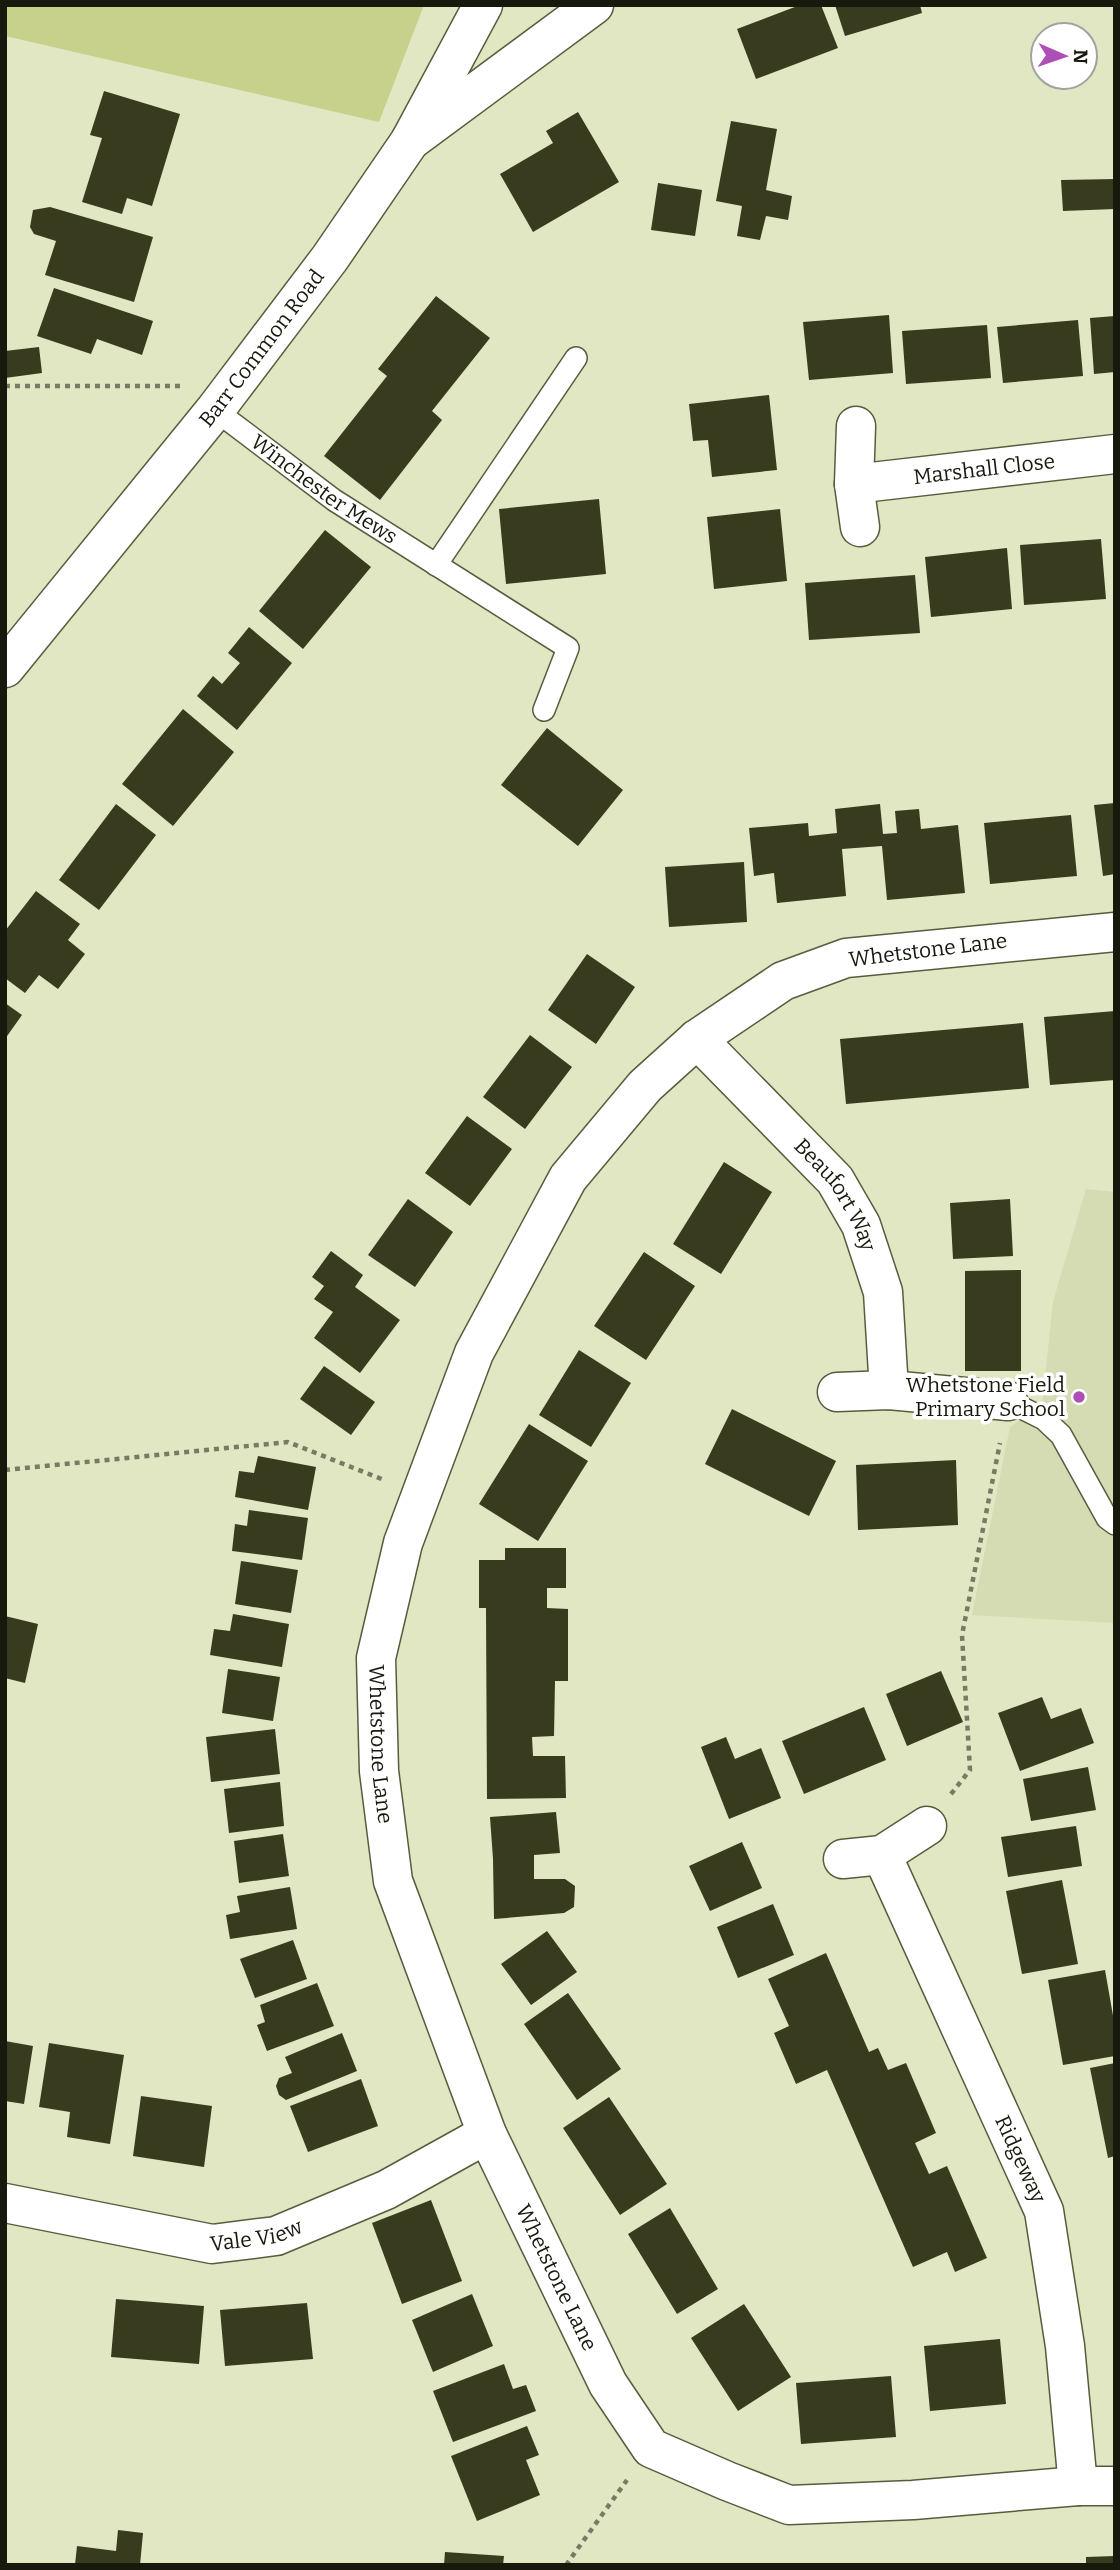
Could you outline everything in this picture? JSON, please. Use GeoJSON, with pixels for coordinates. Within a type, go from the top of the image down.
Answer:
{"type":"FeatureCollection","features":[{"type":"Feature","properties":{"kind":"street","name":"Barr Common Road"},"geometry":{"type":"LineString","coordinates":[[5,668],[225,397],[330,258],[410,141],[483,5]]}},
{"type":"Feature","properties":{"kind":"street"},"geometry":{"type":"LineString","coordinates":[[410,141],[594,5]]}},
{"type":"Feature","properties":{"kind":"street"},"geometry":{"type":"LineString","coordinates":[[856,426],[854,484],[860,527]]}},
{"type":"Feature","properties":{"kind":"street","name":"Marshall Close"},"geometry":{"type":"LineString","coordinates":[[854,484],[1115,454]]}},
{"type":"Feature","properties":{"kind":"street","name":"Whetstone Lane"},"geometry":{"type":"LineString","coordinates":[[651,2448],[608,2384],[487,2134],[393,1881],[379,1772],[376,1658],[403,1543],[474,1353],[568,1178],[645,1086],[697,1039],[783,981],[846,958],[1115,932]]}},
{"type":"Feature","properties":{"kind":"street","name":"Beaufort Way"},"geometry":{"type":"LineString","coordinates":[[697,1039],[835,1180],[861,1225],[883,1292],[889,1391]]}},
{"type":"Feature","properties":{"kind":"street"},"geometry":{"type":"LineString","coordinates":[[837,1392],[889,1391],[1008,1401]]}},
{"type":"Feature","properties":{"kind":"street"},"geometry":{"type":"LineString","coordinates":[[843,1859],[882,1855],[927,1826]]}},
{"type":"Feature","properties":{"kind":"street","name":"Ridgeway"},"geometry":{"type":"LineString","coordinates":[[882,1855],[1044,2211],[1065,2346],[1096,2486]]}},
{"type":"Feature","properties":{"kind":"street","name":"Vale View"},"geometry":{"type":"LineString","coordinates":[[5,2203],[212,2244],[276,2236],[386,2190],[487,2134]]}},
{"type":"Feature","properties":{"kind":"street"},"geometry":{"type":"LineString","coordinates":[[651,2448],[789,2505],[913,2500],[1096,2486]]}},
{"type":"Feature","properties":{"kind":"lane"},"geometry":{"type":"LineString","coordinates":[[436,565],[576,358]]}},
{"type":"Feature","properties":{"kind":"lane","name":"Winchester Mews"},"geometry":{"type":"LineString","coordinates":[[225,397],[334,500],[568,648],[544,710]]}},
{"type":"Feature","properties":{"kind":"lane"},"geometry":{"type":"LineString","coordinates":[[1008,1401],[1044,1419],[1061,1435],[1107,1518],[1115,1524]]}},
{"type":"Feature","properties":{"kind":"path"},"geometry":{"type":"LineString","coordinates":[[5,386],[225,397]]}},
{"type":"Feature","properties":{"kind":"path"},"geometry":{"type":"LineString","coordinates":[[927,1826],[970,1770],[962,1635],[1008,1401]]}},
{"type":"Feature","properties":{"kind":"path"},"geometry":{"type":"LineString","coordinates":[[5,1470],[288,1442],[421,1495]]}},
{"type":"Feature","properties":{"kind":"path"},"geometry":{"type":"LineString","coordinates":[[566,2565],[651,2448]]}},
{"type":"Feature","properties":{"kind":"shaded area","name":"Whetstone Field Primary School"},"geometry":{"type":"Polygon","coordinates":[[[1086,1189],[1115,1192],[1115,1623],[972,1615],[1010,1427],[1042,1406],[1053,1302],[1086,1189]]]}},
{"type":"Feature","properties":{"kind":"green space"},"geometry":{"type":"Polygon","coordinates":[[[5,5],[424,5],[379,122],[5,36],[5,5]]]}},
{"type":"Feature","properties":{"kind":"building"},"geometry":{"type":"Polygon","coordinates":[[[800,5],[821,5],[838,48],[756,79],[737,29],[800,5]]]}},
{"type":"Feature","properties":{"kind":"building"},"geometry":{"type":"Polygon","coordinates":[[[835,5],[920,5],[922,13],[845,36],[835,5]]]}},
{"type":"Feature","properties":{"kind":"building"},"geometry":{"type":"Polygon","coordinates":[[[104,91],[180,114],[152,206],[127,198],[122,214],[82,202],[102,138],[90,135],[104,91]]]}},
{"type":"Feature","properties":{"kind":"building"},"geometry":{"type":"Polygon","coordinates":[[[578,112],[619,182],[533,232],[500,174],[553,143],[546,131],[578,112]]]}},
{"type":"Feature","properties":{"kind":"building"},"geometry":{"type":"Polygon","coordinates":[[[731,121],[777,129],[766,190],[792,196],[788,220],[766,216],[760,240],[737,236],[742,206],[716,201],[731,121]]]}},
{"type":"Feature","properties":{"kind":"building"},"geometry":{"type":"Polygon","coordinates":[[[1115,179],[1115,209],[1063,211],[1061,180],[1115,179]]]}},
{"type":"Feature","properties":{"kind":"building"},"geometry":{"type":"Polygon","coordinates":[[[658,183],[702,190],[695,236],[651,230],[658,183]]]}},
{"type":"Feature","properties":{"kind":"building"},"geometry":{"type":"Polygon","coordinates":[[[50,207],[153,237],[134,302],[45,275],[56,241],[34,234],[30,227],[33,210],[50,207]]]}},
{"type":"Feature","properties":{"kind":"building"},"geometry":{"type":"Polygon","coordinates":[[[54,288],[153,321],[142,355],[97,339],[91,354],[37,336],[54,288]]]}},
{"type":"Feature","properties":{"kind":"building"},"geometry":{"type":"Polygon","coordinates":[[[436,296],[490,338],[432,411],[442,420],[380,500],[324,456],[387,376],[378,369],[436,296]]]}},
{"type":"Feature","properties":{"kind":"building"},"geometry":{"type":"Polygon","coordinates":[[[889,315],[893,373],[809,380],[803,322],[889,315]]]}},
{"type":"Feature","properties":{"kind":"building"},"geometry":{"type":"Polygon","coordinates":[[[1115,316],[1115,372],[1094,374],[1090,318],[1115,316]]]}},
{"type":"Feature","properties":{"kind":"building"},"geometry":{"type":"Polygon","coordinates":[[[1078,320],[1083,376],[1003,383],[997,327],[1078,320]]]}},
{"type":"Feature","properties":{"kind":"building"},"geometry":{"type":"Polygon","coordinates":[[[987,325],[991,378],[906,384],[902,331],[987,325]]]}},
{"type":"Feature","properties":{"kind":"building"},"geometry":{"type":"Polygon","coordinates":[[[39,347],[42,373],[5,378],[5,351],[39,347]]]}},
{"type":"Feature","properties":{"kind":"building"},"geometry":{"type":"Polygon","coordinates":[[[769,395],[777,470],[712,477],[708,440],[693,441],[689,404],[769,395]]]}},
{"type":"Feature","properties":{"kind":"building"},"geometry":{"type":"Polygon","coordinates":[[[599,499],[606,574],[506,584],[499,509],[599,499]]]}},
{"type":"Feature","properties":{"kind":"building"},"geometry":{"type":"Polygon","coordinates":[[[780,509],[787,581],[714,589],[707,517],[780,509]]]}},
{"type":"Feature","properties":{"kind":"building"},"geometry":{"type":"Polygon","coordinates":[[[325,530],[371,567],[303,649],[259,611],[325,530]]]}},
{"type":"Feature","properties":{"kind":"building"},"geometry":{"type":"Polygon","coordinates":[[[1101,539],[1106,599],[1024,605],[1020,545],[1101,539]]]}},
{"type":"Feature","properties":{"kind":"building"},"geometry":{"type":"Polygon","coordinates":[[[1007,548],[1012,609],[931,617],[925,557],[1007,548]]]}},
{"type":"Feature","properties":{"kind":"building"},"geometry":{"type":"Polygon","coordinates":[[[915,575],[920,633],[809,640],[805,583],[915,575]]]}},
{"type":"Feature","properties":{"kind":"building"},"geometry":{"type":"Polygon","coordinates":[[[249,627],[292,663],[237,730],[197,696],[213,676],[222,684],[240,663],[228,653],[249,627]]]}},
{"type":"Feature","properties":{"kind":"building"},"geometry":{"type":"Polygon","coordinates":[[[183,709],[234,752],[173,826],[122,784],[183,709]]]}},
{"type":"Feature","properties":{"kind":"building"},"geometry":{"type":"Polygon","coordinates":[[[547,728],[623,790],[578,846],[501,785],[547,728]]]}},
{"type":"Feature","properties":{"kind":"building"},"geometry":{"type":"Polygon","coordinates":[[[1115,803],[1115,874],[1103,876],[1094,805],[1115,803]]]}},
{"type":"Feature","properties":{"kind":"building"},"geometry":{"type":"Polygon","coordinates":[[[116,804],[156,835],[99,910],[59,880],[116,804]]]}},
{"type":"Feature","properties":{"kind":"building"},"geometry":{"type":"Polygon","coordinates":[[[880,804],[883,834],[897,833],[895,811],[919,809],[921,829],[958,825],[965,893],[887,900],[882,846],[842,849],[846,896],[777,903],[774,873],[754,876],[749,828],[808,823],[809,836],[837,833],[835,809],[880,804]]]}},
{"type":"Feature","properties":{"kind":"building"},"geometry":{"type":"Polygon","coordinates":[[[1071,815],[1077,876],[990,884],[984,823],[1071,815]]]}},
{"type":"Feature","properties":{"kind":"building"},"geometry":{"type":"Polygon","coordinates":[[[744,862],[747,922],[669,927],[665,867],[744,862]]]}},
{"type":"Feature","properties":{"kind":"building"},"geometry":{"type":"Polygon","coordinates":[[[36,891],[80,924],[68,940],[85,954],[58,989],[39,975],[25,993],[5,978],[5,931],[36,891]]]}},
{"type":"Feature","properties":{"kind":"building"},"geometry":{"type":"Polygon","coordinates":[[[587,954],[635,987],[596,1044],[548,1010],[587,954]]]}},
{"type":"Feature","properties":{"kind":"building"},"geometry":{"type":"Polygon","coordinates":[[[5,1003],[22,1015],[5,1039],[5,1003]]]}},
{"type":"Feature","properties":{"kind":"building"},"geometry":{"type":"Polygon","coordinates":[[[1115,1011],[1115,1080],[1050,1085],[1044,1017],[1115,1011]]]}},
{"type":"Feature","properties":{"kind":"building"},"geometry":{"type":"Polygon","coordinates":[[[1023,1023],[1029,1088],[846,1104],[840,1039],[1023,1023]]]}},
{"type":"Feature","properties":{"kind":"building"},"geometry":{"type":"Polygon","coordinates":[[[530,1035],[572,1067],[525,1129],[483,1097],[530,1035]]]}},
{"type":"Feature","properties":{"kind":"building"},"geometry":{"type":"Polygon","coordinates":[[[467,1116],[512,1149],[470,1206],[425,1173],[467,1116]]]}},
{"type":"Feature","properties":{"kind":"building"},"geometry":{"type":"Polygon","coordinates":[[[724,1162],[772,1192],[721,1274],[673,1244],[724,1162]]]}},
{"type":"Feature","properties":{"kind":"building"},"geometry":{"type":"Polygon","coordinates":[[[408,1199],[453,1232],[415,1287],[368,1255],[408,1199]]]}},
{"type":"Feature","properties":{"kind":"building"},"geometry":{"type":"Polygon","coordinates":[[[1010,1199],[1013,1256],[953,1259],[950,1203],[1010,1199]]]}},
{"type":"Feature","properties":{"kind":"building"},"geometry":{"type":"Polygon","coordinates":[[[331,1251],[363,1275],[355,1287],[400,1320],[360,1373],[314,1338],[333,1312],[314,1299],[324,1286],[312,1277],[331,1251]]]}},
{"type":"Feature","properties":{"kind":"building"},"geometry":{"type":"Polygon","coordinates":[[[644,1252],[695,1286],[646,1360],[594,1326],[644,1252]]]}},
{"type":"Feature","properties":{"kind":"building"},"geometry":{"type":"Polygon","coordinates":[[[1021,1270],[1021,1371],[965,1371],[965,1271],[1021,1270]]]}},
{"type":"Feature","properties":{"kind":"building"},"geometry":{"type":"Polygon","coordinates":[[[579,1350],[631,1383],[591,1447],[539,1415],[579,1350]]]}},
{"type":"Feature","properties":{"kind":"building"},"geometry":{"type":"Polygon","coordinates":[[[324,1366],[375,1402],[351,1435],[300,1399],[324,1366]]]}},
{"type":"Feature","properties":{"kind":"building"},"geometry":{"type":"Polygon","coordinates":[[[732,1409],[836,1461],[809,1516],[705,1464],[732,1409]]]}},
{"type":"Feature","properties":{"kind":"building"},"geometry":{"type":"Polygon","coordinates":[[[529,1424],[588,1461],[538,1541],[479,1504],[529,1424]]]}},
{"type":"Feature","properties":{"kind":"building"},"geometry":{"type":"Polygon","coordinates":[[[258,1456],[316,1467],[308,1510],[235,1497],[239,1471],[254,1473],[258,1456]]]}},
{"type":"Feature","properties":{"kind":"building"},"geometry":{"type":"Polygon","coordinates":[[[956,1460],[958,1525],[858,1530],[856,1465],[956,1460]]]}},
{"type":"Feature","properties":{"kind":"building"},"geometry":{"type":"Polygon","coordinates":[[[249,1510],[308,1518],[302,1560],[232,1551],[235,1524],[247,1526],[249,1510]]]}},
{"type":"Feature","properties":{"kind":"building"},"geometry":{"type":"Polygon","coordinates":[[[505,1548],[566,1548],[566,1588],[547,1588],[547,1608],[568,1609],[568,1681],[555,1681],[554,1736],[532,1737],[533,1756],[565,1756],[566,1798],[487,1799],[486,1608],[479,1608],[479,1560],[505,1560],[505,1548]]]}},
{"type":"Feature","properties":{"kind":"building"},"geometry":{"type":"Polygon","coordinates":[[[241,1561],[298,1570],[291,1613],[235,1604],[241,1561]]]}},
{"type":"Feature","properties":{"kind":"building"},"geometry":{"type":"Polygon","coordinates":[[[233,1614],[289,1624],[282,1667],[210,1655],[214,1629],[230,1631],[233,1614]]]}},
{"type":"Feature","properties":{"kind":"building"},"geometry":{"type":"Polygon","coordinates":[[[5,1616],[38,1624],[25,1683],[5,1678],[5,1616]]]}},
{"type":"Feature","properties":{"kind":"building"},"geometry":{"type":"Polygon","coordinates":[[[228,1669],[280,1677],[273,1721],[222,1713],[228,1669]]]}},
{"type":"Feature","properties":{"kind":"building"},"geometry":{"type":"Polygon","coordinates":[[[941,1671],[963,1722],[907,1746],[886,1694],[941,1671]]]}},
{"type":"Feature","properties":{"kind":"building"},"geometry":{"type":"Polygon","coordinates":[[[1042,1697],[1051,1719],[1081,1708],[1094,1743],[1020,1771],[998,1713],[1042,1697]]]}},
{"type":"Feature","properties":{"kind":"building"},"geometry":{"type":"Polygon","coordinates":[[[864,1707],[886,1760],[804,1794],[782,1741],[864,1707]]]}},
{"type":"Feature","properties":{"kind":"building"},"geometry":{"type":"Polygon","coordinates":[[[275,1729],[280,1774],[211,1782],[206,1737],[275,1729]]]}},
{"type":"Feature","properties":{"kind":"building"},"geometry":{"type":"Polygon","coordinates":[[[726,1737],[735,1759],[761,1748],[781,1798],[729,1819],[701,1747],[726,1737]]]}},
{"type":"Feature","properties":{"kind":"building"},"geometry":{"type":"Polygon","coordinates":[[[1088,1767],[1096,1810],[1031,1821],[1023,1779],[1088,1767]]]}},
{"type":"Feature","properties":{"kind":"building"},"geometry":{"type":"Polygon","coordinates":[[[280,1782],[284,1826],[229,1833],[224,1789],[280,1782]]]}},
{"type":"Feature","properties":{"kind":"building"},"geometry":{"type":"Polygon","coordinates":[[[556,1812],[560,1853],[534,1855],[534,1879],[565,1879],[575,1886],[574,1907],[564,1913],[494,1919],[490,1817],[556,1812]]]}},
{"type":"Feature","properties":{"kind":"building"},"geometry":{"type":"Polygon","coordinates":[[[1076,1826],[1082,1866],[1008,1877],[1001,1837],[1076,1826]]]}},
{"type":"Feature","properties":{"kind":"building"},"geometry":{"type":"Polygon","coordinates":[[[283,1834],[289,1876],[239,1883],[234,1841],[283,1834]]]}},
{"type":"Feature","properties":{"kind":"building"},"geometry":{"type":"Polygon","coordinates":[[[742,1842],[762,1888],[710,1911],[689,1866],[742,1842]]]}},
{"type":"Feature","properties":{"kind":"building"},"geometry":{"type":"Polygon","coordinates":[[[1062,1880],[1078,1964],[1022,1974],[1006,1891],[1062,1880]]]}},
{"type":"Feature","properties":{"kind":"building"},"geometry":{"type":"Polygon","coordinates":[[[290,1887],[297,1929],[230,1939],[226,1915],[240,1912],[237,1896],[290,1887]]]}},
{"type":"Feature","properties":{"kind":"building"},"geometry":{"type":"Polygon","coordinates":[[[773,1904],[794,1955],[738,1978],[717,1927],[773,1904]]]}},
{"type":"Feature","properties":{"kind":"building"},"geometry":{"type":"Polygon","coordinates":[[[547,1931],[577,1972],[531,2005],[501,1964],[547,1931]]]}},
{"type":"Feature","properties":{"kind":"building"},"geometry":{"type":"Polygon","coordinates":[[[293,1940],[307,1979],[255,1998],[240,1959],[293,1940]]]}},
{"type":"Feature","properties":{"kind":"building"},"geometry":{"type":"Polygon","coordinates":[[[826,1953],[869,2052],[878,2048],[888,2070],[906,2063],[936,2133],[915,2143],[929,2174],[947,2166],[987,2258],[955,2272],[947,2252],[913,2267],[827,2070],[796,2084],[774,2033],[789,2026],[768,1979],[826,1953]]]}},
{"type":"Feature","properties":{"kind":"building"},"geometry":{"type":"Polygon","coordinates":[[[1105,1970],[1115,2027],[1115,2056],[1063,2065],[1048,1980],[1105,1970]]]}},
{"type":"Feature","properties":{"kind":"building"},"geometry":{"type":"Polygon","coordinates":[[[317,1983],[334,2026],[267,2051],[257,2025],[265,2022],[260,2005],[317,1983]]]}},
{"type":"Feature","properties":{"kind":"building"},"geometry":{"type":"Polygon","coordinates":[[[568,1993],[621,2069],[577,2100],[524,2024],[568,1993]]]}},
{"type":"Feature","properties":{"kind":"building"},"geometry":{"type":"Polygon","coordinates":[[[342,2033],[357,2071],[286,2100],[279,2095],[276,2086],[279,2078],[292,2073],[285,2057],[342,2033]]]}},
{"type":"Feature","properties":{"kind":"building"},"geometry":{"type":"Polygon","coordinates":[[[5,2041],[33,2046],[24,2104],[5,2101],[5,2041]]]}},
{"type":"Feature","properties":{"kind":"building"},"geometry":{"type":"Polygon","coordinates":[[[49,2043],[124,2055],[110,2144],[67,2137],[70,2112],[39,2107],[49,2043]]]}},
{"type":"Feature","properties":{"kind":"building"},"geometry":{"type":"Polygon","coordinates":[[[1115,2063],[1115,2156],[1108,2158],[1090,2068],[1115,2063]]]}},
{"type":"Feature","properties":{"kind":"building"},"geometry":{"type":"Polygon","coordinates":[[[361,2079],[378,2126],[308,2152],[290,2106],[361,2079]]]}},
{"type":"Feature","properties":{"kind":"building"},"geometry":{"type":"Polygon","coordinates":[[[141,2096],[212,2106],[204,2167],[133,2156],[141,2096]]]}},
{"type":"Feature","properties":{"kind":"building"},"geometry":{"type":"Polygon","coordinates":[[[609,2097],[667,2184],[620,2215],[563,2128],[609,2097]]]}},
{"type":"Feature","properties":{"kind":"building"},"geometry":{"type":"Polygon","coordinates":[[[431,2200],[462,2281],[402,2304],[372,2223],[431,2200]]]}},
{"type":"Feature","properties":{"kind":"building"},"geometry":{"type":"Polygon","coordinates":[[[670,2208],[718,2289],[677,2314],[628,2234],[670,2208]]]}},
{"type":"Feature","properties":{"kind":"building"},"geometry":{"type":"Polygon","coordinates":[[[472,2294],[493,2346],[433,2372],[412,2320],[472,2294]]]}},
{"type":"Feature","properties":{"kind":"building"},"geometry":{"type":"Polygon","coordinates":[[[116,2299],[204,2306],[199,2364],[111,2357],[116,2299]]]}},
{"type":"Feature","properties":{"kind":"building"},"geometry":{"type":"Polygon","coordinates":[[[307,2303],[313,2359],[225,2366],[220,2310],[307,2303]]]}},
{"type":"Feature","properties":{"kind":"building"},"geometry":{"type":"Polygon","coordinates":[[[744,2304],[791,2377],[738,2411],[691,2338],[744,2304]]]}},
{"type":"Feature","properties":{"kind":"building"},"geometry":{"type":"Polygon","coordinates":[[[1000,2339],[1006,2404],[930,2411],[924,2346],[1000,2339]]]}},
{"type":"Feature","properties":{"kind":"building"},"geometry":{"type":"Polygon","coordinates":[[[504,2364],[513,2389],[526,2385],[536,2411],[453,2442],[433,2391],[504,2364]]]}},
{"type":"Feature","properties":{"kind":"building"},"geometry":{"type":"Polygon","coordinates":[[[891,2376],[896,2437],[801,2444],[796,2383],[891,2376]]]}},
{"type":"Feature","properties":{"kind":"building"},"geometry":{"type":"Polygon","coordinates":[[[527,2426],[539,2455],[526,2460],[540,2495],[477,2521],[451,2456],[527,2426]]]}},
{"type":"Feature","properties":{"kind":"building"},"geometry":{"type":"Polygon","coordinates":[[[118,2530],[143,2533],[140,2565],[75,2565],[77,2546],[116,2551],[118,2530]]]}},
{"type":"Feature","properties":{"kind":"building"},"geometry":{"type":"Polygon","coordinates":[[[445,2552],[504,2556],[503,2565],[444,2565],[445,2552]]]}},
{"type":"Feature","properties":{"kind":"building"},"geometry":{"type":"Polygon","coordinates":[[[1115,2556],[1115,2565],[1086,2565],[1086,2557],[1115,2556]]]}},
{"type":"Feature","properties":{"kind":"place","name":"Whetstone Field Primary School"},"geometry":{"type":"Point","coordinates":[1079,1397]}}]}
